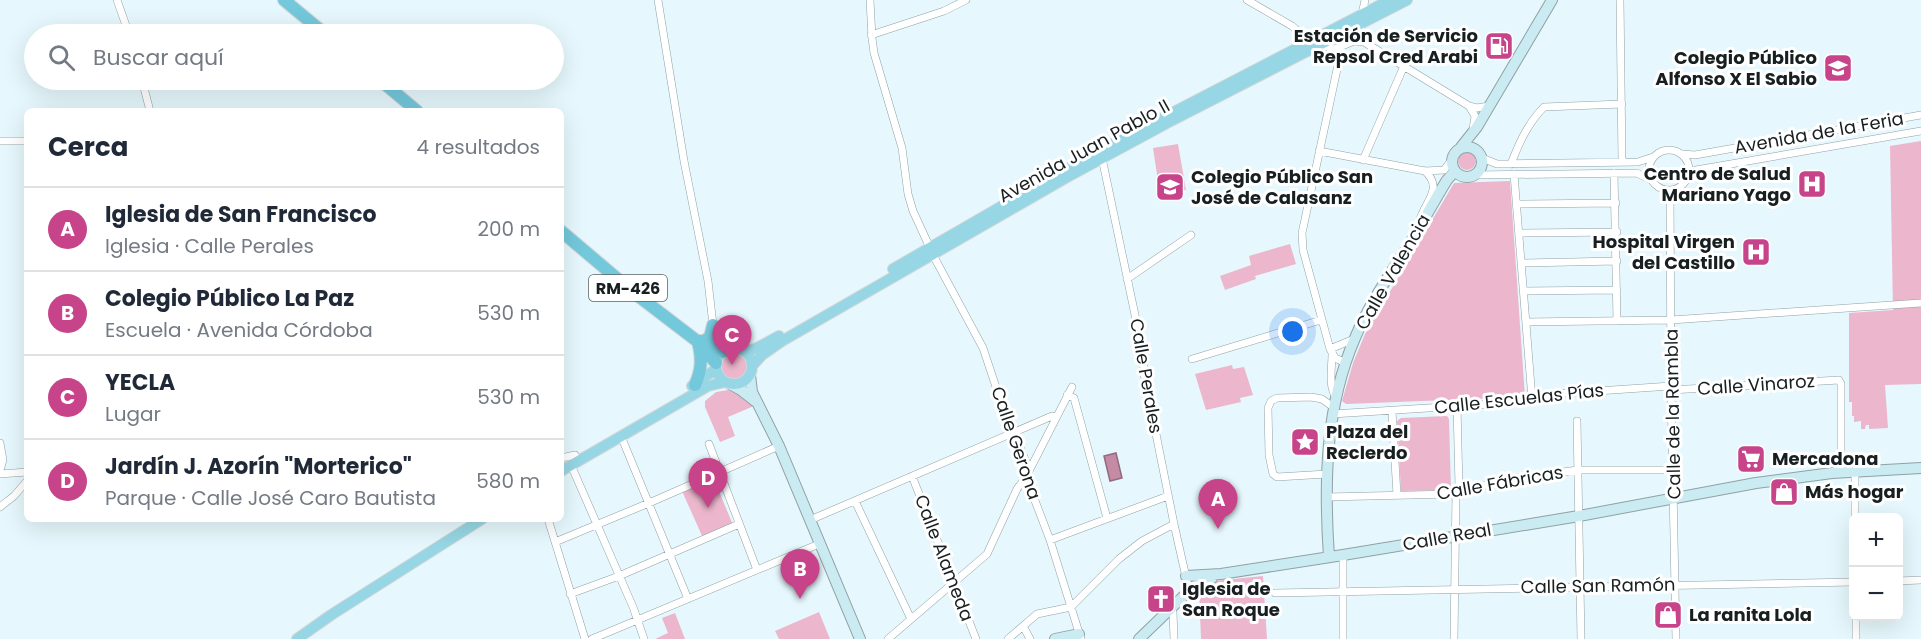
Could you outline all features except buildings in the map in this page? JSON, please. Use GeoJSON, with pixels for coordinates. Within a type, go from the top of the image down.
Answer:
{"type":"FeatureCollection","features":[{"type":"Feature","properties":{"kind":"highway"},"geometry":{"type":"LineString","coordinates":[[284,0],[313,24]]}},
{"type":"Feature","properties":{"kind":"highway"},"geometry":{"type":"LineString","coordinates":[[392,90],[413,108]]}},
{"type":"Feature","properties":{"kind":"highway","name":"RM-426"},"geometry":{"type":"LineString","coordinates":[[564,234],[633,292],[698,341],[716,366]]}},
{"type":"Feature","properties":{"kind":"highway"},"geometry":{"type":"LineString","coordinates":[[695,385],[702,364],[698,341],[710,337],[713,325]]}},
{"type":"Feature","properties":{"kind":"highway","name":"RM-426"},"geometry":{"type":"LineString","coordinates":[[698,341],[726,351]]}},
{"type":"Feature","properties":{"kind":"main road","name":"Avenida Juan Pablo II"},"geometry":{"type":"LineString","coordinates":[[1360,20],[1389,0]]}},
{"type":"Feature","properties":{"kind":"main road","name":"Avenida Juan Pablo II"},"geometry":{"type":"LineString","coordinates":[[931,252],[1087,157],[1360,20],[1407,0]]}},
{"type":"Feature","properties":{"kind":"main road"},"geometry":{"type":"LineString","coordinates":[[1477,127],[1475,138],[1482,166],[1474,176],[1464,177],[1453,166],[1454,153],[1477,127],[1552,0]]}},
{"type":"Feature","properties":{"kind":"main road","name":"Avenida Juan Pablo II"},"geometry":{"type":"LineString","coordinates":[[781,338],[931,252],[1315,43]]}},
{"type":"Feature","properties":{"kind":"main road"},"geometry":{"type":"LineString","coordinates":[[1465,143],[1480,154]]}},
{"type":"Feature","properties":{"kind":"main road","name":"Calle Valencia"},"geometry":{"type":"LineString","coordinates":[[1329,557],[1327,474],[1334,406],[1346,363],[1354,339],[1375,298],[1447,180],[1453,166]]}},
{"type":"Feature","properties":{"kind":"main road"},"geometry":{"type":"LineString","coordinates":[[567,464],[695,385],[716,366],[726,351],[755,349],[781,338]]}},
{"type":"Feature","properties":{"kind":"main road"},"geometry":{"type":"LineString","coordinates":[[567,464],[708,386],[742,382],[762,355],[781,338]]}},
{"type":"Feature","properties":{"kind":"main road"},"geometry":{"type":"LineString","coordinates":[[743,351],[750,357],[750,386],[779,446],[860,638]]}},
{"type":"Feature","properties":{"kind":"main road"},"geometry":{"type":"LineString","coordinates":[[716,366],[721,378],[757,403]]}},
{"type":"Feature","properties":{"kind":"main road","name":"Calle Real"},"geometry":{"type":"LineString","coordinates":[[1221,574],[1579,516],[1756,483],[1840,473],[1921,468]]}},
{"type":"Feature","properties":{"kind":"main road"},"geometry":{"type":"LineString","coordinates":[[287,639],[327,610],[465,522]]}},
{"type":"Feature","properties":{"kind":"main road"},"geometry":{"type":"LineString","coordinates":[[297,639],[477,522]]}},
{"type":"Feature","properties":{"kind":"main road"},"geometry":{"type":"LineString","coordinates":[[1186,576],[1221,574]]}},
{"type":"Feature","properties":{"kind":"main road"},"geometry":{"type":"LineString","coordinates":[[1139,639],[1187,592],[1201,582],[1221,574]]}},
{"type":"Feature","properties":{"kind":"main road"},"geometry":{"type":"LineString","coordinates":[[1056,639],[1080,636]]}},
{"type":"Feature","properties":{"kind":"street"},"geometry":{"type":"LineString","coordinates":[[117,0],[125,24]]}},
{"type":"Feature","properties":{"kind":"street"},"geometry":{"type":"LineString","coordinates":[[658,0],[684,161],[708,281],[713,325],[726,351]]}},
{"type":"Feature","properties":{"kind":"street","name":"Calle Gerona"},"geometry":{"type":"LineString","coordinates":[[870,0],[874,53],[902,148],[912,211],[931,252],[983,348],[1011,432],[1027,464],[1026,477],[1050,540],[1080,636]]}},
{"type":"Feature","properties":{"kind":"street"},"geometry":{"type":"LineString","coordinates":[[871,35],[944,11],[966,0]]}},
{"type":"Feature","properties":{"kind":"street"},"geometry":{"type":"LineString","coordinates":[[1247,0],[1330,50],[1354,41],[1364,42],[1469,106],[1477,108],[1489,106]]}},
{"type":"Feature","properties":{"kind":"street"},"geometry":{"type":"LineString","coordinates":[[1364,42],[1360,20],[1365,0]]}},
{"type":"Feature","properties":{"kind":"street"},"geometry":{"type":"LineString","coordinates":[[1620,0],[1622,162]]}},
{"type":"Feature","properties":{"kind":"street"},"geometry":{"type":"LineString","coordinates":[[1342,46],[1302,233],[1303,250],[1331,352],[1335,358],[1346,363]]}},
{"type":"Feature","properties":{"kind":"street"},"geometry":{"type":"LineString","coordinates":[[1363,160],[1404,66]]}},
{"type":"Feature","properties":{"kind":"street"},"geometry":{"type":"LineString","coordinates":[[145,90],[149,108]]}},
{"type":"Feature","properties":{"kind":"street"},"geometry":{"type":"LineString","coordinates":[[1511,164],[1536,114],[1544,107],[1622,104]]}},
{"type":"Feature","properties":{"kind":"street"},"geometry":{"type":"LineString","coordinates":[[1465,143],[1475,119],[1469,106]]}},
{"type":"Feature","properties":{"kind":"street","name":"Avenida de la Feria"},"geometry":{"type":"LineString","coordinates":[[1682,154],[1695,155],[1920,116]]}},
{"type":"Feature","properties":{"kind":"street"},"geometry":{"type":"LineString","coordinates":[[1910,117],[1913,133]]}},
{"type":"Feature","properties":{"kind":"street","name":"Avenida de la Feria"},"geometry":{"type":"LineString","coordinates":[[1688,175],[1696,170],[1921,131]]}},
{"type":"Feature","properties":{"kind":"street"},"geometry":{"type":"LineString","coordinates":[[0,141],[24,141]]}},
{"type":"Feature","properties":{"kind":"street"},"geometry":{"type":"LineString","coordinates":[[1754,145],[1755,160]]}},
{"type":"Feature","properties":{"kind":"street"},"geometry":{"type":"LineString","coordinates":[[1474,176],[1637,172],[1659,188],[1670,190],[1681,186],[1688,175],[1688,164],[1682,154],[1670,149],[1638,162],[1497,164],[1480,154]]}},
{"type":"Feature","properties":{"kind":"street"},"geometry":{"type":"LineString","coordinates":[[1319,151],[1425,171],[1441,171],[1453,166]]}},
{"type":"Feature","properties":{"kind":"street"},"geometry":{"type":"LineString","coordinates":[[1651,180],[1648,168],[1653,157]]}},
{"type":"Feature","properties":{"kind":"street","name":"Calle Perales"},"geometry":{"type":"LineString","coordinates":[[1102,158],[1143,353],[1144,374],[1188,586],[1187,592]]}},
{"type":"Feature","properties":{"kind":"street"},"geometry":{"type":"LineString","coordinates":[[1419,227],[1423,210],[1434,186],[1432,177],[1425,171]]}},
{"type":"Feature","properties":{"kind":"street"},"geometry":{"type":"LineString","coordinates":[[1614,173],[1617,232],[1617,321]]}},
{"type":"Feature","properties":{"kind":"street"},"geometry":{"type":"LineString","coordinates":[[1514,174],[1532,399]]}},
{"type":"Feature","properties":{"kind":"street","name":"Calle de la Rambla"},"geometry":{"type":"LineString","coordinates":[[1670,190],[1676,639]]}},
{"type":"Feature","properties":{"kind":"street"},"geometry":{"type":"LineString","coordinates":[[1517,204],[1616,203]]}},
{"type":"Feature","properties":{"kind":"street"},"geometry":{"type":"LineString","coordinates":[[1519,233],[1617,232]]}},
{"type":"Feature","properties":{"kind":"street"},"geometry":{"type":"LineString","coordinates":[[1127,279],[1191,235]]}},
{"type":"Feature","properties":{"kind":"street"},"geometry":{"type":"LineString","coordinates":[[1521,263],[1617,261]]}},
{"type":"Feature","properties":{"kind":"street"},"geometry":{"type":"LineString","coordinates":[[1524,291],[1617,290]]}},
{"type":"Feature","properties":{"kind":"street"},"geometry":{"type":"LineString","coordinates":[[1526,322],[1671,320],[1921,303]]}},
{"type":"Feature","properties":{"kind":"street"},"geometry":{"type":"LineString","coordinates":[[1192,359],[1321,320]]}},
{"type":"Feature","properties":{"kind":"street"},"geometry":{"type":"LineString","coordinates":[[1331,352],[1354,339]]}},
{"type":"Feature","properties":{"kind":"street"},"geometry":{"type":"LineString","coordinates":[[1331,352],[1331,386],[1334,406]]}},
{"type":"Feature","properties":{"kind":"street","name":"Calle Vinaroz"},"geometry":{"type":"LineString","coordinates":[[1671,388],[1837,379],[1840,382],[1840,473]]}},
{"type":"Feature","properties":{"kind":"street"},"geometry":{"type":"LineString","coordinates":[[889,638],[987,554],[1017,489],[1026,477],[1072,387]]}},
{"type":"Feature","properties":{"kind":"street","name":"Calle Escuelas Pías"},"geometry":{"type":"LineString","coordinates":[[1334,406],[1392,411],[1508,403],[1553,394],[1671,388]]}},
{"type":"Feature","properties":{"kind":"street"},"geometry":{"type":"LineString","coordinates":[[1067,395],[1074,398],[1107,518]]}},
{"type":"Feature","properties":{"kind":"street"},"geometry":{"type":"LineString","coordinates":[[1327,474],[1277,477],[1273,474],[1269,455],[1268,408],[1271,401],[1277,398],[1311,396],[1334,406]]}},
{"type":"Feature","properties":{"kind":"street"},"geometry":{"type":"LineString","coordinates":[[1454,639],[1456,494],[1459,487],[1457,406]]}},
{"type":"Feature","properties":{"kind":"street"},"geometry":{"type":"LineString","coordinates":[[1392,411],[1397,495]]}},
{"type":"Feature","properties":{"kind":"street"},"geometry":{"type":"LineString","coordinates":[[810,520],[1011,432],[1052,416],[1056,417]]}},
{"type":"Feature","properties":{"kind":"street"},"geometry":{"type":"LineString","coordinates":[[1577,421],[1581,639]]}},
{"type":"Feature","properties":{"kind":"street"},"geometry":{"type":"LineString","coordinates":[[621,436],[688,599]]}},
{"type":"Feature","properties":{"kind":"street"},"geometry":{"type":"LineString","coordinates":[[0,443],[3,460],[0,472],[24,472]]}},
{"type":"Feature","properties":{"kind":"street"},"geometry":{"type":"LineString","coordinates":[[709,444],[757,570]]}},
{"type":"Feature","properties":{"kind":"street"},"geometry":{"type":"LineString","coordinates":[[555,542],[779,446]]}},
{"type":"Feature","properties":{"kind":"street"},"geometry":{"type":"LineString","coordinates":[[567,464],[597,525],[633,607],[644,639]]}},
{"type":"Feature","properties":{"kind":"street","name":"Calle Fábricas"},"geometry":{"type":"LineString","coordinates":[[1327,497],[1456,494],[1509,478],[1578,470],[1673,470]]}},
{"type":"Feature","properties":{"kind":"street"},"geometry":{"type":"LineString","coordinates":[[1855,472],[1855,513]]}},
{"type":"Feature","properties":{"kind":"street","name":"Calle Alameda"},"geometry":{"type":"LineString","coordinates":[[912,476],[976,639]]}},
{"type":"Feature","properties":{"kind":"street"},"geometry":{"type":"LineString","coordinates":[[0,507],[24,484]]}},
{"type":"Feature","properties":{"kind":"street"},"geometry":{"type":"LineString","coordinates":[[1050,540],[1168,496]]}},
{"type":"Feature","properties":{"kind":"street"},"geometry":{"type":"LineString","coordinates":[[855,501],[910,619]]}},
{"type":"Feature","properties":{"kind":"street"},"geometry":{"type":"LineString","coordinates":[[549,522],[585,639]]}},
{"type":"Feature","properties":{"kind":"street"},"geometry":{"type":"LineString","coordinates":[[570,594],[619,576],[740,524]]}},
{"type":"Feature","properties":{"kind":"street"},"geometry":{"type":"LineString","coordinates":[[1008,639],[1041,612],[1071,607],[1119,559],[1142,541],[1174,524]]}},
{"type":"Feature","properties":{"kind":"street"},"geometry":{"type":"LineString","coordinates":[[592,639],[819,544]]}},
{"type":"Feature","properties":{"kind":"street"},"geometry":{"type":"LineString","coordinates":[[1343,555],[1343,639]]}},
{"type":"Feature","properties":{"kind":"street"},"geometry":{"type":"LineString","coordinates":[[1903,581],[1921,580]]}},
{"type":"Feature","properties":{"kind":"street","name":"Calle San Ramón"},"geometry":{"type":"LineString","coordinates":[[1275,593],[1849,582]]}},
{"type":"Feature","properties":{"kind":"street"},"geometry":{"type":"LineString","coordinates":[[1170,609],[1173,612],[1174,639]]}},
{"type":"Feature","properties":{"kind":"street"},"geometry":{"type":"LineString","coordinates":[[1856,621],[1856,639]]}},
{"type":"Feature","properties":{"kind":"street"},"geometry":{"type":"LineString","coordinates":[[1023,626],[1030,639]]}},
{"type":"Feature","properties":{"kind":"shaded area"},"geometry":{"type":"Polygon","coordinates":[[[1921,141],[1921,384],[1885,385],[1888,428],[1869,429],[1869,425],[1866,425],[1865,429],[1861,429],[1861,421],[1854,422],[1852,402],[1849,402],[1849,313],[1893,310],[1890,146],[1921,141]]]}},
{"type":"Feature","properties":{"kind":"shaded area"},"geometry":{"type":"Polygon","coordinates":[[[1178,144],[1186,190],[1160,194],[1153,148],[1178,144]]]}},
{"type":"Feature","properties":{"kind":"shaded area"},"geometry":{"type":"Polygon","coordinates":[[[1467,152],[1473,155],[1476,161],[1473,167],[1467,170],[1461,167],[1458,161],[1461,155],[1467,152]]]}},
{"type":"Feature","properties":{"kind":"shaded area"},"geometry":{"type":"Polygon","coordinates":[[[1510,181],[1525,397],[1346,404],[1342,401],[1353,363],[1365,334],[1454,183],[1510,181]]]}},
{"type":"Feature","properties":{"kind":"shaded area"},"geometry":{"type":"Polygon","coordinates":[[[1290,244],[1296,264],[1255,276],[1256,279],[1225,290],[1220,276],[1251,265],[1249,256],[1290,244]]]}},
{"type":"Feature","properties":{"kind":"shaded area"},"geometry":{"type":"Polygon","coordinates":[[[734,353],[743,357],[747,366],[743,375],[734,379],[725,375],[721,366],[725,357],[734,353]]]}},
{"type":"Feature","properties":{"kind":"shaded area"},"geometry":{"type":"Polygon","coordinates":[[[1232,365],[1233,369],[1244,367],[1253,395],[1240,398],[1241,402],[1206,410],[1195,374],[1232,365]]]}},
{"type":"Feature","properties":{"kind":"shaded area"},"geometry":{"type":"Polygon","coordinates":[[[728,390],[742,396],[754,406],[728,417],[735,436],[720,442],[705,407],[705,401],[716,392],[728,390]]]}},
{"type":"Feature","properties":{"kind":"shaded area"},"geometry":{"type":"Polygon","coordinates":[[[1447,416],[1449,419],[1451,490],[1401,491],[1397,421],[1401,418],[1447,416]]]}},
{"type":"Feature","properties":{"kind":"shaded area"},"geometry":{"type":"Polygon","coordinates":[[[1116,453],[1122,478],[1110,481],[1104,456],[1116,453]]]}},
{"type":"Feature","properties":{"kind":"shaded area"},"geometry":{"type":"Polygon","coordinates":[[[713,477],[733,525],[703,538],[682,491],[713,477]]]}},
{"type":"Feature","properties":{"kind":"shaded area"},"geometry":{"type":"Polygon","coordinates":[[[1263,576],[1267,639],[1201,639],[1199,590],[1214,581],[1263,576]]]}},
{"type":"Feature","properties":{"kind":"shaded area"},"geometry":{"type":"Polygon","coordinates":[[[819,612],[830,639],[779,639],[775,631],[819,612]]]}},
{"type":"Feature","properties":{"kind":"shaded area"},"geometry":{"type":"Polygon","coordinates":[[[675,613],[685,639],[655,639],[668,633],[662,618],[675,613]]]}},
{"type":"Feature","properties":{"kind":"place","name":"Estación de Servicio Repsol Cred Arabi"},"geometry":{"type":"Point","coordinates":[1499,46]}},
{"type":"Feature","properties":{"kind":"place","name":"Colegio Público Alfonso X El Sabio"},"geometry":{"type":"Point","coordinates":[1838,68]}},
{"type":"Feature","properties":{"kind":"place","name":"Centro de Salud Mariano Yago"},"geometry":{"type":"Point","coordinates":[1812,184]}},
{"type":"Feature","properties":{"kind":"place","name":"Colegio Público San José de Calasanz"},"geometry":{"type":"Point","coordinates":[1170,187]}},
{"type":"Feature","properties":{"kind":"place","name":"Hospital Virgen del Castillo"},"geometry":{"type":"Point","coordinates":[1756,252]}},
{"type":"Feature","properties":{"kind":"place","name":"YECLA"},"geometry":{"type":"Point","coordinates":[732,365]}},
{"type":"Feature","properties":{"kind":"place","name":"Plaza del Reclerdo"},"geometry":{"type":"Point","coordinates":[1305,442]}},
{"type":"Feature","properties":{"kind":"place","name":"Mercadona"},"geometry":{"type":"Point","coordinates":[1751,459]}},
{"type":"Feature","properties":{"kind":"place","name":"Más hogar"},"geometry":{"type":"Point","coordinates":[1784,492]}},
{"type":"Feature","properties":{"kind":"place","name":"Jardín J. Azorín \"Morterico\""},"geometry":{"type":"Point","coordinates":[708,508]}},
{"type":"Feature","properties":{"kind":"place","name":"Iglesia de San Francisco"},"geometry":{"type":"Point","coordinates":[1218,529]}},
{"type":"Feature","properties":{"kind":"place","name":"Colegio Público La Paz"},"geometry":{"type":"Point","coordinates":[800,599]}},
{"type":"Feature","properties":{"kind":"place","name":"Iglesia de San Roque"},"geometry":{"type":"Point","coordinates":[1161,599]}},
{"type":"Feature","properties":{"kind":"place","name":"La ranita Lola"},"geometry":{"type":"Point","coordinates":[1668,615]}}]}
